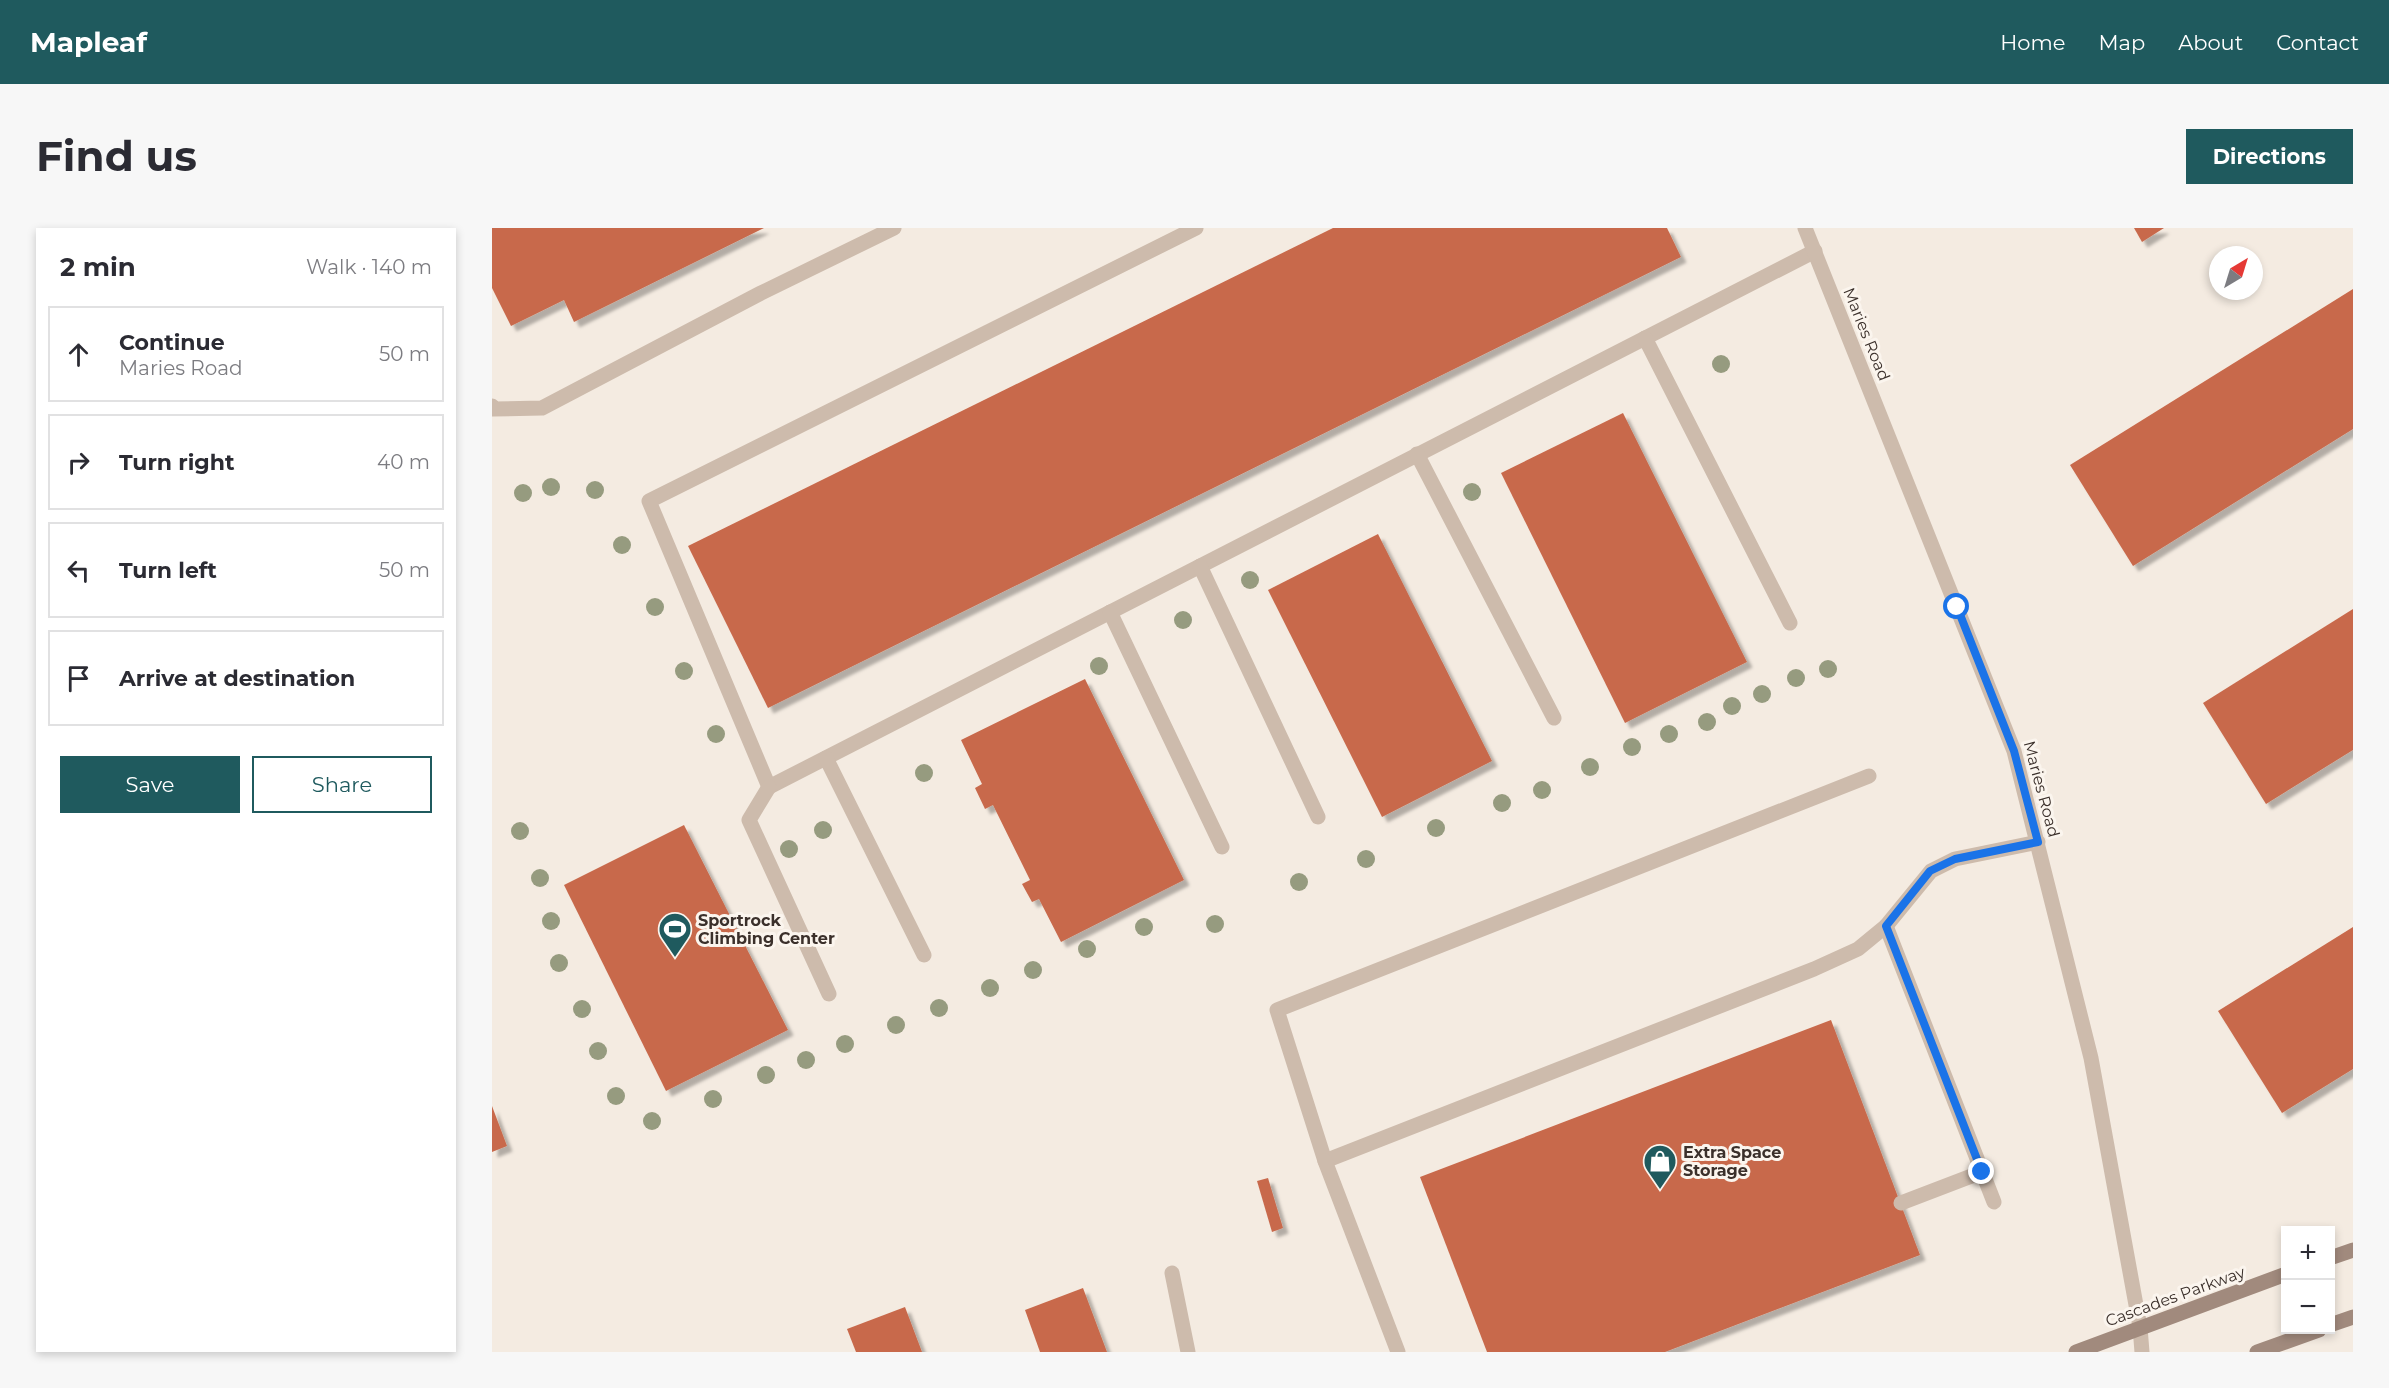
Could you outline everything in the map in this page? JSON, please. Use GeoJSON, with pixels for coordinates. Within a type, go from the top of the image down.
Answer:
{"type":"FeatureCollection","features":[{"type":"Feature","properties":{"kind":"main road"},"geometry":{"type":"LineString","coordinates":[[2335,1257],[2353,1250]]}},
{"type":"Feature","properties":{"kind":"main road","name":"Cascades Parkway"},"geometry":{"type":"LineString","coordinates":[[2076,1352],[2281,1276]]}},
{"type":"Feature","properties":{"kind":"main road"},"geometry":{"type":"LineString","coordinates":[[2335,1324],[2353,1317]]}},
{"type":"Feature","properties":{"kind":"main road"},"geometry":{"type":"LineString","coordinates":[[2257,1352],[2306,1334]]}},
{"type":"Feature","properties":{"kind":"street"},"geometry":{"type":"LineString","coordinates":[[492,406],[493,409],[542,408],[761,293],[894,228]]}},
{"type":"Feature","properties":{"kind":"street"},"geometry":{"type":"LineString","coordinates":[[769,787],[649,501],[1196,228]]}},
{"type":"Feature","properties":{"kind":"street","name":"Maries Road"},"geometry":{"type":"LineString","coordinates":[[1805,228],[2014,751],[2091,1058],[2140,1327],[2142,1352]]}},
{"type":"Feature","properties":{"kind":"street"},"geometry":{"type":"LineString","coordinates":[[829,994],[748,820],[769,787],[1815,251]]}},
{"type":"Feature","properties":{"kind":"street"},"geometry":{"type":"LineString","coordinates":[[1646,338],[1790,623]]}},
{"type":"Feature","properties":{"kind":"street"},"geometry":{"type":"LineString","coordinates":[[1417,454],[1554,718]]}},
{"type":"Feature","properties":{"kind":"street"},"geometry":{"type":"LineString","coordinates":[[1200,566],[1318,817]]}},
{"type":"Feature","properties":{"kind":"street"},"geometry":{"type":"LineString","coordinates":[[1110,612],[1222,847]]}},
{"type":"Feature","properties":{"kind":"street"},"geometry":{"type":"LineString","coordinates":[[826,758],[924,955]]}},
{"type":"Feature","properties":{"kind":"street"},"geometry":{"type":"LineString","coordinates":[[1398,1352],[1325,1161],[1278,1010],[1869,776]]}},
{"type":"Feature","properties":{"kind":"street"},"geometry":{"type":"LineString","coordinates":[[1325,1161],[1814,969],[1858,949],[1886,926],[1930,871],[1955,859],[2038,842]]}},
{"type":"Feature","properties":{"kind":"street"},"geometry":{"type":"LineString","coordinates":[[1886,926],[1994,1202]]}},
{"type":"Feature","properties":{"kind":"street"},"geometry":{"type":"LineString","coordinates":[[1901,1203],[1982,1172]]}},
{"type":"Feature","properties":{"kind":"street"},"geometry":{"type":"LineString","coordinates":[[1172,1273],[1188,1352]]}},
{"type":"Feature","properties":{"kind":"building"},"geometry":{"type":"Polygon","coordinates":[[[492,228],[764,228],[574,322],[564,300],[511,326],[492,288],[492,228]]]}},
{"type":"Feature","properties":{"kind":"building"},"geometry":{"type":"Polygon","coordinates":[[[1333,228],[1667,228],[1681,257],[768,708],[688,546],[1333,228]]]}},
{"type":"Feature","properties":{"kind":"building"},"geometry":{"type":"Polygon","coordinates":[[[2134,228],[2164,228],[2142,242],[2134,228]]]}},
{"type":"Feature","properties":{"kind":"building"},"geometry":{"type":"Polygon","coordinates":[[[2353,289],[2353,429],[2133,566],[2070,465],[2353,289]]]}},
{"type":"Feature","properties":{"kind":"building"},"geometry":{"type":"Polygon","coordinates":[[[1623,413],[1747,662],[1625,723],[1501,473],[1623,413]]]}},
{"type":"Feature","properties":{"kind":"building"},"geometry":{"type":"Polygon","coordinates":[[[1378,534],[1492,761],[1382,817],[1268,590],[1378,534]]]}},
{"type":"Feature","properties":{"kind":"building"},"geometry":{"type":"Polygon","coordinates":[[[2353,609],[2353,750],[2266,804],[2203,703],[2353,609]]]}},
{"type":"Feature","properties":{"kind":"building"},"geometry":{"type":"Polygon","coordinates":[[[1085,679],[1184,880],[1061,942],[1039,899],[1032,902],[1022,884],[1030,880],[993,805],[985,809],[975,788],[982,784],[961,740],[1085,679]]]}},
{"type":"Feature","properties":{"kind":"building","name":"Sportrock Climbing Center"},"geometry":{"type":"Polygon","coordinates":[[[684,825],[788,1030],[666,1091],[564,885],[684,825]]]}},
{"type":"Feature","properties":{"kind":"building"},"geometry":{"type":"Polygon","coordinates":[[[2353,927],[2353,1069],[2282,1113],[2218,1011],[2353,927]]]}},
{"type":"Feature","properties":{"kind":"building","name":"Extra Space Storage"},"geometry":{"type":"Polygon","coordinates":[[[1831,1020],[1920,1255],[1665,1352],[1487,1352],[1420,1177],[1831,1020]]]}},
{"type":"Feature","properties":{"kind":"building"},"geometry":{"type":"Polygon","coordinates":[[[492,1106],[507,1146],[492,1152],[492,1106]]]}},
{"type":"Feature","properties":{"kind":"building"},"geometry":{"type":"Polygon","coordinates":[[[1268,1178],[1283,1228],[1272,1232],[1257,1181],[1268,1178]]]}},
{"type":"Feature","properties":{"kind":"building"},"geometry":{"type":"Polygon","coordinates":[[[1083,1288],[1107,1352],[1040,1352],[1025,1310],[1083,1288]]]}},
{"type":"Feature","properties":{"kind":"building"},"geometry":{"type":"Polygon","coordinates":[[[905,1307],[922,1352],[856,1352],[847,1329],[905,1307]]]}},
{"type":"Feature","properties":{"kind":"place","name":"Sportrock Climbing Center"},"geometry":{"type":"Point","coordinates":[675,958]}},
{"type":"Feature","properties":{"kind":"place","name":"Extra Space Storage"},"geometry":{"type":"Point","coordinates":[1660,1190]}},
{"type":"Feature","properties":{"kind":"route"},"geometry":{"type":"LineString","coordinates":[[1957,607],[2014,751],[2038,842],[1955,859],[1930,871],[1886,926],[1982,1172]]}}]}
